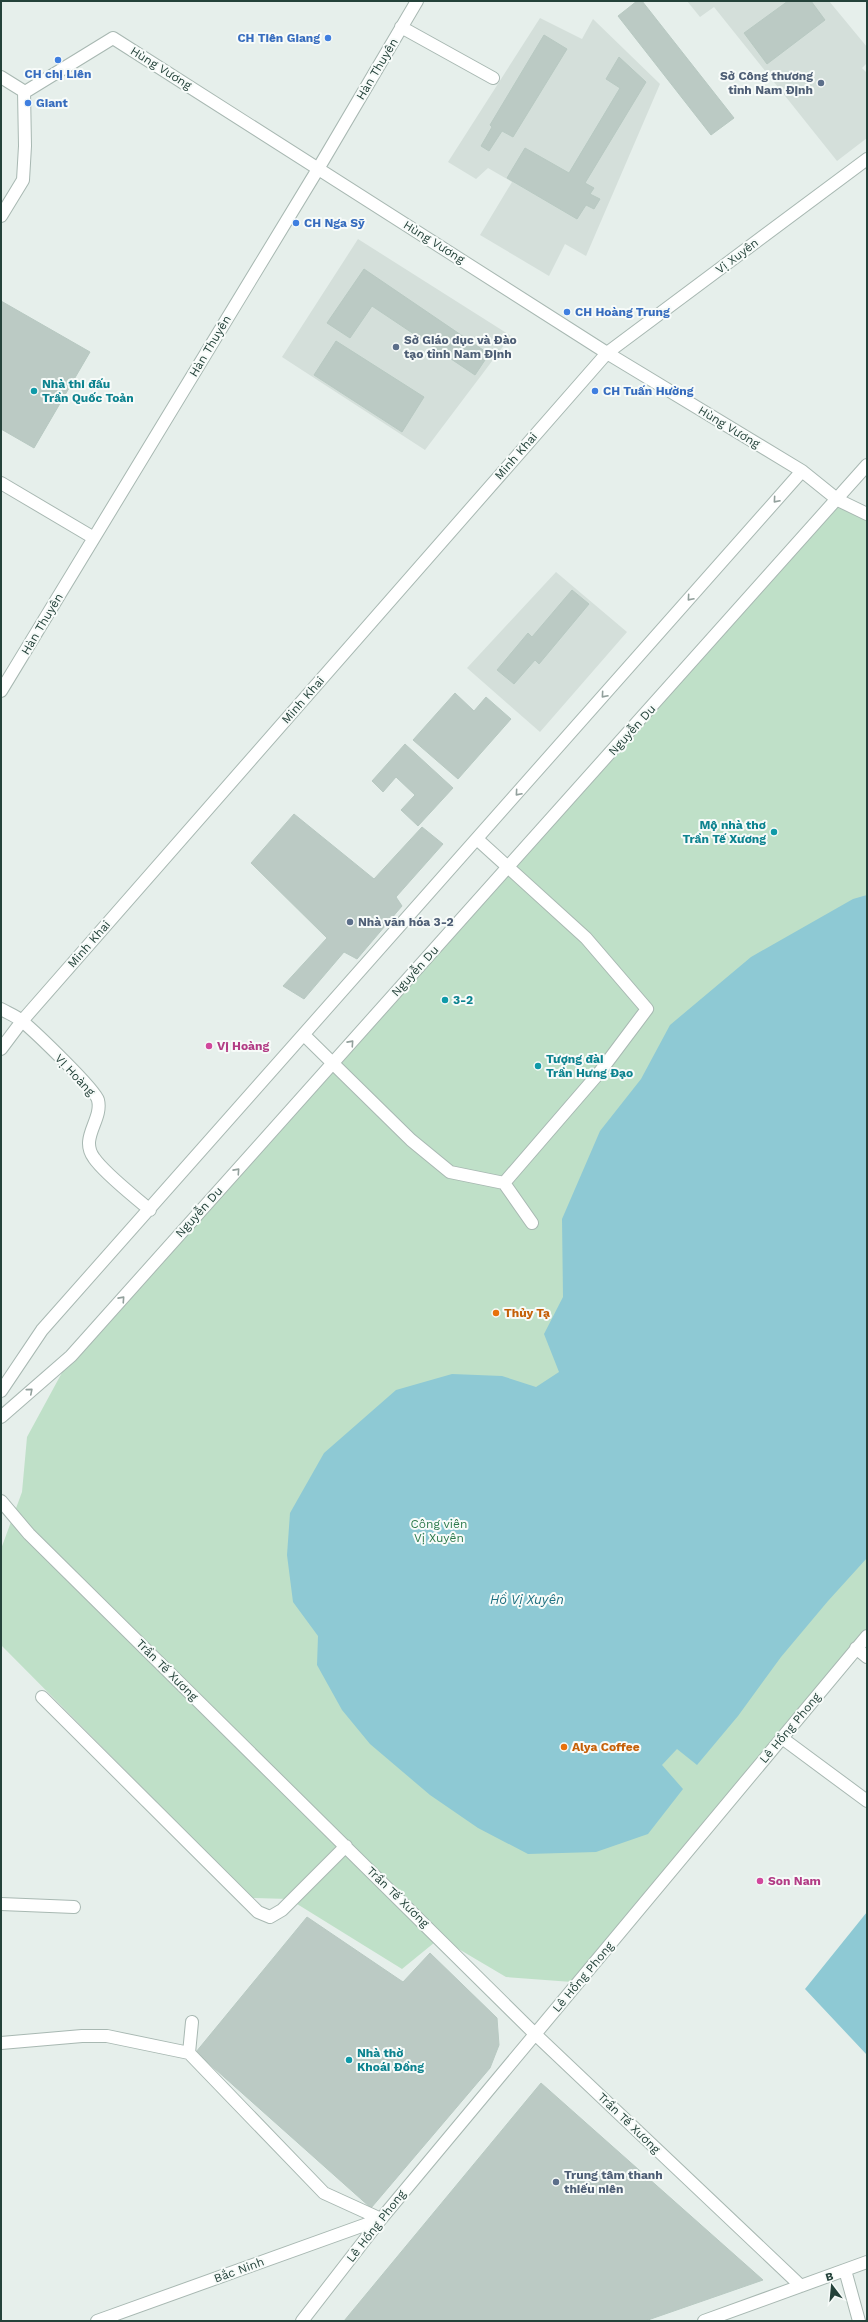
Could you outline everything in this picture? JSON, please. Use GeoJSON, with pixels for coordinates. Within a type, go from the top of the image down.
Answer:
{"type":"FeatureCollection","features":[{"type":"Feature","properties":{"kind":"street","name":"Hàn Thuyên"},"geometry":{"type":"LineString","coordinates":[[1,691],[318,169],[417,1]]}},
{"type":"Feature","properties":{"kind":"street"},"geometry":{"type":"LineString","coordinates":[[401,27],[493,78]]}},
{"type":"Feature","properties":{"kind":"street","name":"Hùng Vương"},"geometry":{"type":"LineString","coordinates":[[24,91],[113,38],[607,353],[802,471],[838,500],[867,514]]}},
{"type":"Feature","properties":{"kind":"street"},"geometry":{"type":"LineString","coordinates":[[1,77],[24,91],[25,146],[23,180],[1,216]]}},
{"type":"Feature","properties":{"kind":"street","name":"Vị Xuyên"},"geometry":{"type":"LineString","coordinates":[[607,353],[867,159]]}},
{"type":"Feature","properties":{"kind":"street","name":"Minh Khai"},"geometry":{"type":"LineString","coordinates":[[1,1049],[22,1021],[607,353]]}},
{"type":"Feature","properties":{"kind":"street","name":"Nguyễn Du"},"geometry":{"type":"LineString","coordinates":[[1,1416],[71,1356],[838,500],[867,465]]}},
{"type":"Feature","properties":{"kind":"street"},"geometry":{"type":"LineString","coordinates":[[1,1391],[42,1330],[150,1210],[802,471]]}},
{"type":"Feature","properties":{"kind":"street"},"geometry":{"type":"LineString","coordinates":[[1,483],[94,538]]}},
{"type":"Feature","properties":{"kind":"street"},"geometry":{"type":"LineString","coordinates":[[477,839],[509,866],[586,938],[647,1009],[599,1073],[504,1183]]}},
{"type":"Feature","properties":{"kind":"street"},"geometry":{"type":"LineString","coordinates":[[1,1009],[22,1021]]}},
{"type":"Feature","properties":{"kind":"street","name":"VỊ Hoàng"},"geometry":{"type":"LineString","coordinates":[[22,1021],[88,1086],[98,1100],[98,1113],[91,1128],[88,1143],[93,1158],[150,1210]]}},
{"type":"Feature","properties":{"kind":"street"},"geometry":{"type":"LineString","coordinates":[[304,1035],[410,1140],[450,1172],[504,1183],[532,1223]]}},
{"type":"Feature","properties":{"kind":"street","name":"Trần Tế Xương"},"geometry":{"type":"LineString","coordinates":[[1,1501],[29,1534],[535,2034],[801,2286]]}},
{"type":"Feature","properties":{"kind":"street","name":"Lê Hồng Phong"},"geometry":{"type":"LineString","coordinates":[[302,2321],[381,2219],[867,1636]]}},
{"type":"Feature","properties":{"kind":"street"},"geometry":{"type":"LineString","coordinates":[[856,1648],[867,1657]]}},
{"type":"Feature","properties":{"kind":"street"},"geometry":{"type":"LineString","coordinates":[[42,1697],[258,1912],[270,1917],[282,1910],[346,1846]]}},
{"type":"Feature","properties":{"kind":"street"},"geometry":{"type":"LineString","coordinates":[[782,1738],[867,1801]]}},
{"type":"Feature","properties":{"kind":"street"},"geometry":{"type":"LineString","coordinates":[[1,1904],[74,1907]]}},
{"type":"Feature","properties":{"kind":"street"},"geometry":{"type":"LineString","coordinates":[[189,2053],[192,2022]]}},
{"type":"Feature","properties":{"kind":"street"},"geometry":{"type":"LineString","coordinates":[[1,2043],[82,2036],[107,2036],[189,2053],[324,2193],[381,2219]]}},
{"type":"Feature","properties":{"kind":"street","name":"Bắc Ninh"},"geometry":{"type":"LineString","coordinates":[[97,2321],[381,2219]]}},
{"type":"Feature","properties":{"kind":"street"},"geometry":{"type":"LineString","coordinates":[[704,2321],[867,2262]]}},
{"type":"Feature","properties":{"kind":"street"},"geometry":{"type":"LineString","coordinates":[[845,2270],[859,2321]]}},
{"type":"Feature","properties":{"kind":"shaded area","name":"Sở Công thương tỉnh Nam Định"},"geometry":{"type":"Polygon","coordinates":[[[687,1],[829,1],[867,47],[867,63],[862,68],[867,73],[867,138],[837,161],[714,7],[700,17],[687,1]]]}},
{"type":"Feature","properties":{"kind":"shaded area"},"geometry":{"type":"Polygon","coordinates":[[[540,18],[582,39],[593,19],[660,84],[586,256],[565,244],[549,276],[480,235],[512,182],[488,168],[476,179],[448,162],[540,18]]]}},
{"type":"Feature","properties":{"kind":"shaded area","name":"Sở Giáo dục và Đào tạo tỉnh Nam Định"},"geometry":{"type":"Polygon","coordinates":[[[358,239],[511,336],[425,450],[282,357],[358,239]]]}},
{"type":"Feature","properties":{"kind":"shaded area"},"geometry":{"type":"Polygon","coordinates":[[[556,572],[627,632],[540,732],[467,668],[556,572]]]}},
{"type":"Feature","properties":{"kind":"green space","name":"Công viên Vị Xuyên"},"geometry":{"type":"Polygon","coordinates":[[[838,500],[867,514],[867,1629],[572,1982],[506,1977],[440,1938],[402,1969],[289,1899],[252,1898],[1,1645],[1,1549],[22,1492],[27,1437],[71,1356],[838,500]]]}},
{"type":"Feature","properties":{"kind":"water","name":"Hồ Vị Xuyên"},"geometry":{"type":"Polygon","coordinates":[[[867,895],[867,1558],[828,1601],[781,1657],[738,1716],[697,1765],[677,1749],[662,1765],[683,1789],[648,1834],[596,1852],[528,1854],[478,1828],[430,1795],[370,1744],[342,1710],[317,1665],[318,1636],[293,1602],[287,1555],[290,1513],[324,1453],[396,1390],[452,1374],[502,1376],[536,1387],[559,1372],[544,1334],[563,1297],[562,1219],[600,1131],[641,1079],[670,1025],[751,957],[853,899],[867,895]]]}},
{"type":"Feature","properties":{"kind":"water"},"geometry":{"type":"Polygon","coordinates":[[[867,1912],[867,2055],[805,1989],[867,1912]]]}},
{"type":"Feature","properties":{"kind":"building"},"geometry":{"type":"Polygon","coordinates":[[[637,1],[642,1],[734,118],[711,135],[618,16],[637,1]]]}},
{"type":"Feature","properties":{"kind":"building"},"geometry":{"type":"Polygon","coordinates":[[[788,1],[811,1],[825,20],[767,64],[744,33],[788,1]]]}},
{"type":"Feature","properties":{"kind":"building"},"geometry":{"type":"Polygon","coordinates":[[[544,35],[567,49],[513,137],[502,131],[489,151],[481,146],[492,127],[490,125],[544,35]]]}},
{"type":"Feature","properties":{"kind":"building"},"geometry":{"type":"Polygon","coordinates":[[[619,57],[646,82],[585,183],[594,188],[590,194],[600,199],[594,209],[586,205],[577,219],[507,178],[525,148],[569,173],[620,88],[606,79],[619,57]]]}},
{"type":"Feature","properties":{"kind":"building"},"geometry":{"type":"Polygon","coordinates":[[[364,269],[489,354],[475,375],[372,306],[350,338],[327,323],[364,269]]]}},
{"type":"Feature","properties":{"kind":"building","name":"Nhà thi đấu Trần Quốc Toản"},"geometry":{"type":"Polygon","coordinates":[[[1,301],[90,352],[34,448],[1,429],[1,301]]]}},
{"type":"Feature","properties":{"kind":"building"},"geometry":{"type":"Polygon","coordinates":[[[336,341],[424,397],[402,432],[314,375],[336,341]]]}},
{"type":"Feature","properties":{"kind":"building"},"geometry":{"type":"Polygon","coordinates":[[[572,590],[589,604],[539,664],[535,660],[514,684],[497,670],[528,633],[532,637],[572,590]]]}},
{"type":"Feature","properties":{"kind":"building"},"geometry":{"type":"Polygon","coordinates":[[[455,693],[474,711],[486,697],[511,719],[458,779],[413,740],[455,693]]]}},
{"type":"Feature","properties":{"kind":"building"},"geometry":{"type":"Polygon","coordinates":[[[405,744],[453,788],[418,826],[401,810],[415,795],[396,777],[383,792],[372,781],[405,744]]]}},
{"type":"Feature","properties":{"kind":"building","name":"Nhà văn hóa 3-2"},"geometry":{"type":"Polygon","coordinates":[[[294,814],[374,879],[422,827],[443,844],[396,897],[402,906],[357,959],[344,952],[304,999],[283,986],[327,938],[251,863],[294,814]]]}},
{"type":"Feature","properties":{"kind":"building","name":"Nhà thờ Khoái Đồng"},"geometry":{"type":"Polygon","coordinates":[[[307,1917],[403,1982],[430,1953],[497,2018],[499,2045],[490,2068],[371,2208],[196,2052],[307,1917]]]}},
{"type":"Feature","properties":{"kind":"building","name":"Trung tâm thanh thiếu niên"},"geometry":{"type":"Polygon","coordinates":[[[541,2083],[763,2280],[645,2321],[344,2321],[541,2083]]]}},
{"type":"Feature","properties":{"kind":"place","name":"CH Tiên Giang"},"geometry":{"type":"Point","coordinates":[328,38]}},
{"type":"Feature","properties":{"kind":"place","name":"CH chị Liên"},"geometry":{"type":"Point","coordinates":[58,60]}},
{"type":"Feature","properties":{"kind":"place","name":"Sở Công thương tỉnh Nam Định"},"geometry":{"type":"Point","coordinates":[821,83]}},
{"type":"Feature","properties":{"kind":"place","name":"Giant"},"geometry":{"type":"Point","coordinates":[28,103]}},
{"type":"Feature","properties":{"kind":"place","name":"CH Nga Sỹ"},"geometry":{"type":"Point","coordinates":[296,223]}},
{"type":"Feature","properties":{"kind":"place","name":"CH Hoàng Trung"},"geometry":{"type":"Point","coordinates":[567,312]}},
{"type":"Feature","properties":{"kind":"place","name":"Sở Giáo dục và Đào tạo tỉnh Nam Định"},"geometry":{"type":"Point","coordinates":[396,347]}},
{"type":"Feature","properties":{"kind":"place","name":"Nhà thi đấu Trần Quốc Toản"},"geometry":{"type":"Point","coordinates":[34,391]}},
{"type":"Feature","properties":{"kind":"place","name":"CH Tuấn Hường"},"geometry":{"type":"Point","coordinates":[595,391]}},
{"type":"Feature","properties":{"kind":"place","name":"Mộ nhà thơ Trần Tế Xương"},"geometry":{"type":"Point","coordinates":[774,832]}},
{"type":"Feature","properties":{"kind":"place","name":"Nhà văn hóa 3-2"},"geometry":{"type":"Point","coordinates":[350,922]}},
{"type":"Feature","properties":{"kind":"place","name":"3-2"},"geometry":{"type":"Point","coordinates":[445,1000]}},
{"type":"Feature","properties":{"kind":"place","name":"Vị Hoàng"},"geometry":{"type":"Point","coordinates":[209,1046]}},
{"type":"Feature","properties":{"kind":"place","name":"Tượng đài Trần Hưng Đạo"},"geometry":{"type":"Point","coordinates":[538,1066]}},
{"type":"Feature","properties":{"kind":"place","name":"Thủy Tạ"},"geometry":{"type":"Point","coordinates":[496,1313]}},
{"type":"Feature","properties":{"kind":"place","name":"Alya Coffee"},"geometry":{"type":"Point","coordinates":[564,1747]}},
{"type":"Feature","properties":{"kind":"place","name":"Son Nam"},"geometry":{"type":"Point","coordinates":[760,1881]}},
{"type":"Feature","properties":{"kind":"place","name":"Nhà thờ Khoái Đồng"},"geometry":{"type":"Point","coordinates":[349,2060]}},
{"type":"Feature","properties":{"kind":"place","name":"Trung tâm thanh thiếu niên"},"geometry":{"type":"Point","coordinates":[556,2182]}}]}
